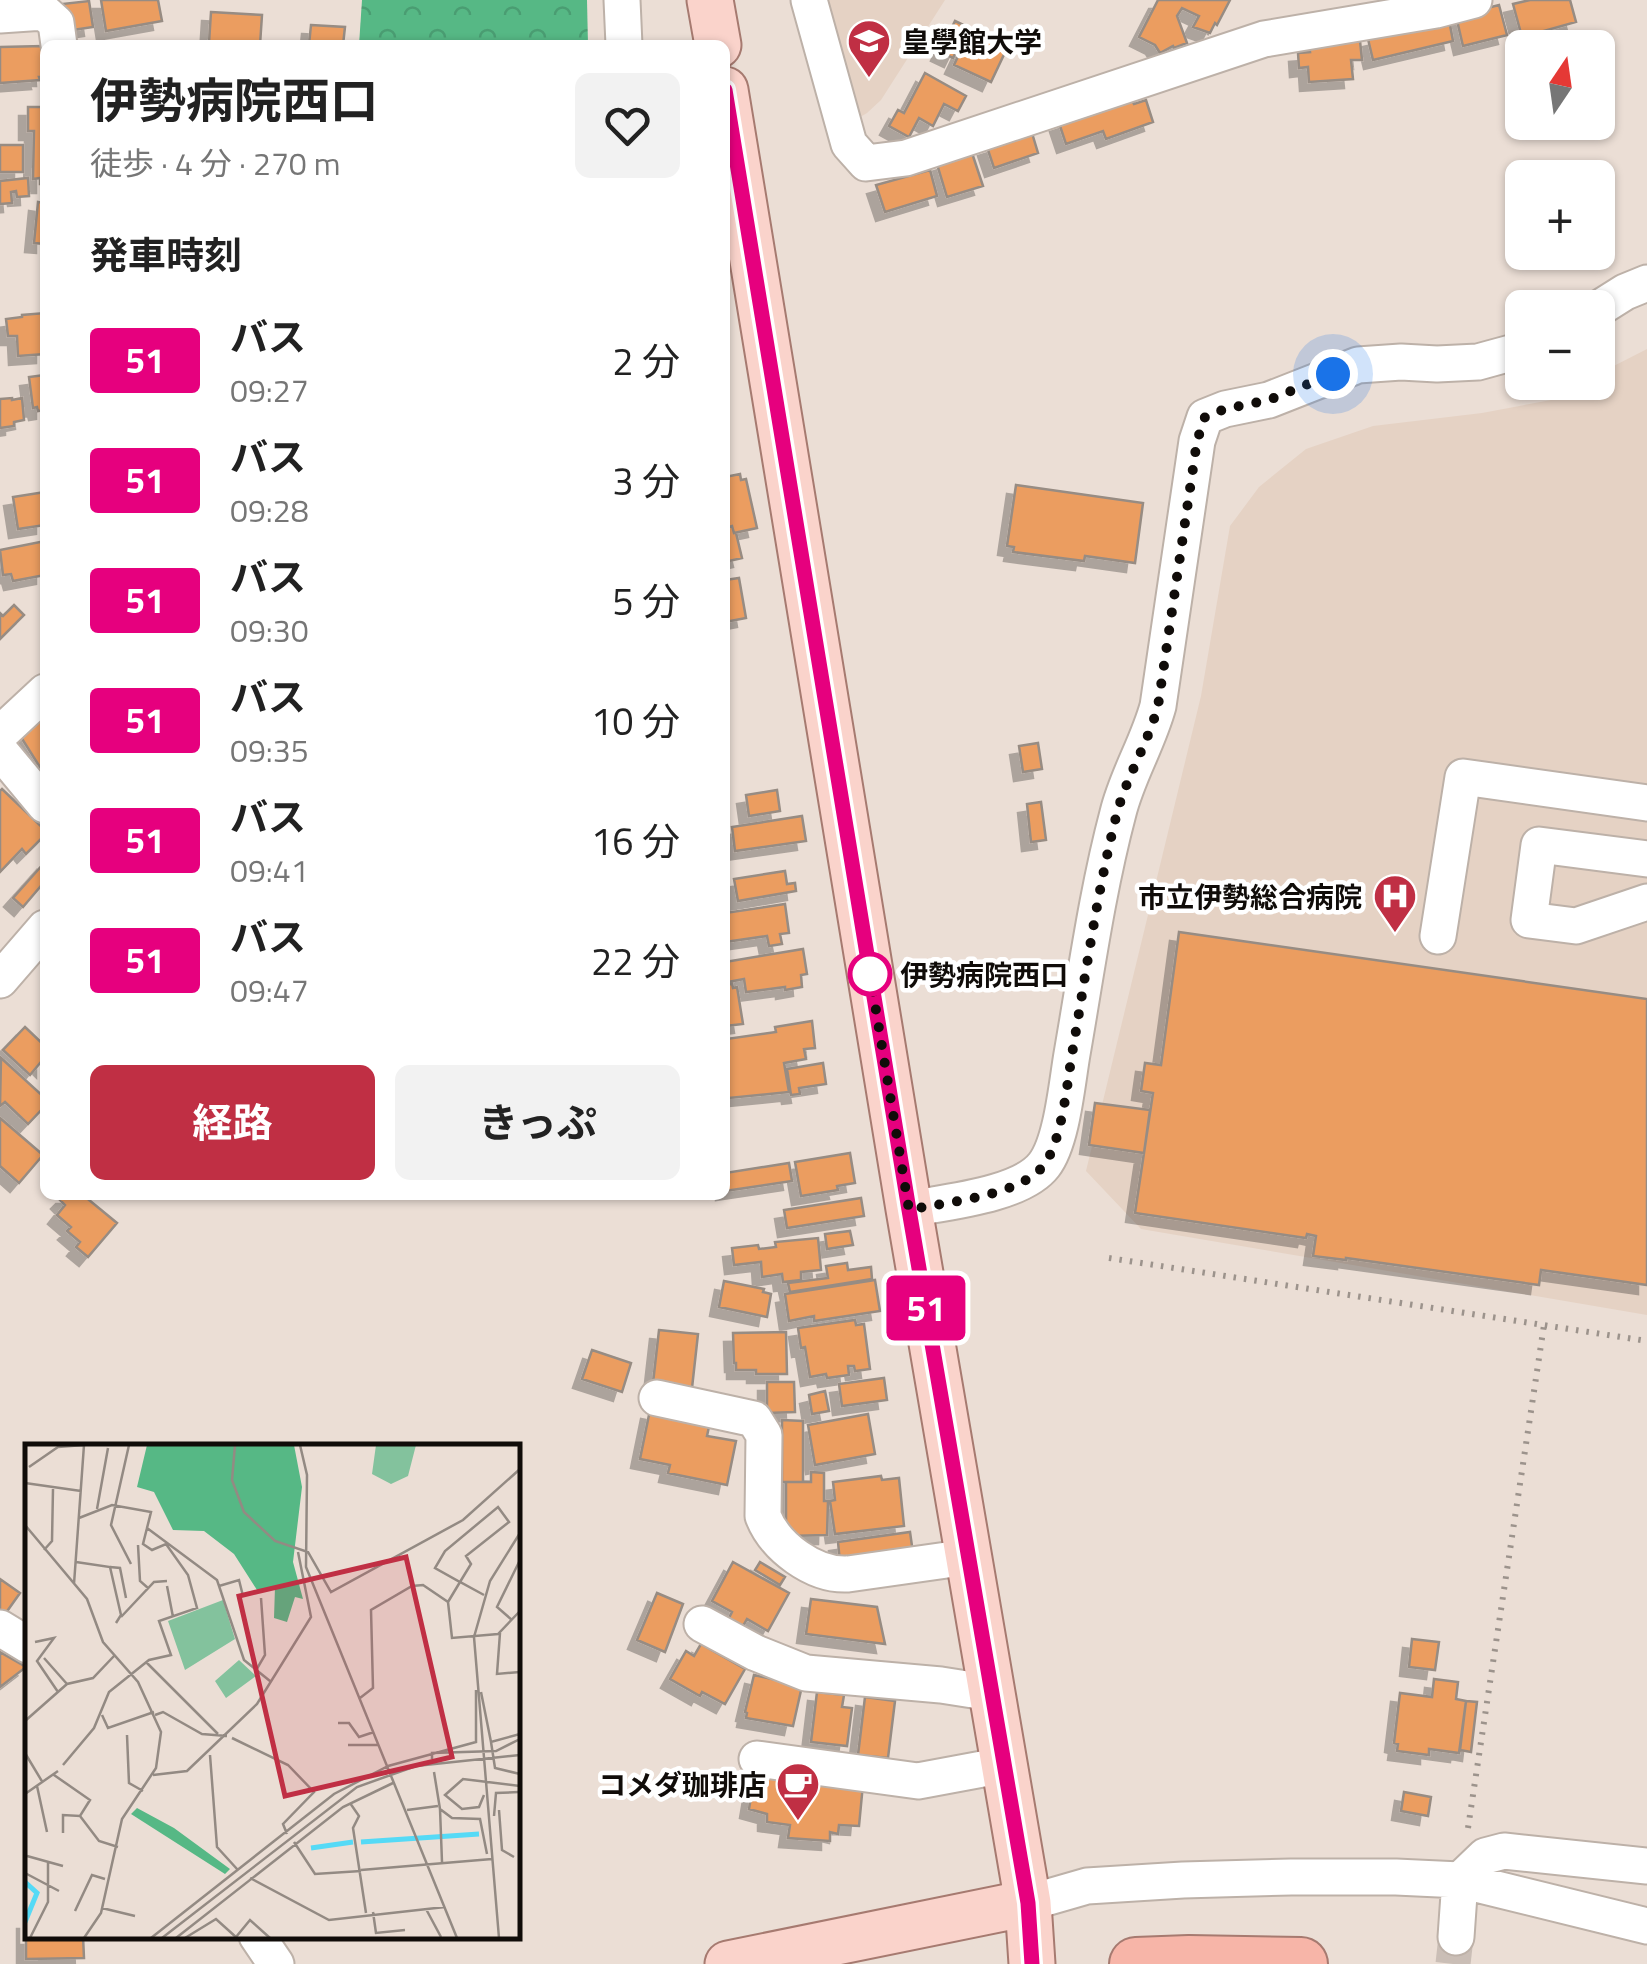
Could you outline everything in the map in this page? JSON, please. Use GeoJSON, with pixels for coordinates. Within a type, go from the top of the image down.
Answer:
{"type":"FeatureCollection","features":[{"type":"Feature","properties":{"kind":"highway"},"geometry":{"type":"LineString","coordinates":[[1136,1964],[1301,1964]]}},
{"type":"Feature","properties":{"kind":"main road"},"geometry":{"type":"LineString","coordinates":[[710,0],[717,40]]}},
{"type":"Feature","properties":{"kind":"main road"},"geometry":{"type":"LineString","coordinates":[[730,120],[909,1210],[1028,1903],[1032,1964]]}},
{"type":"Feature","properties":{"kind":"main road"},"geometry":{"type":"LineString","coordinates":[[728,1964],[1028,1903]]}},
{"type":"Feature","properties":{"kind":"street"},"geometry":{"type":"LineString","coordinates":[[622,0],[624,40]]}},
{"type":"Feature","properties":{"kind":"street"},"geometry":{"type":"LineString","coordinates":[[809,0],[850,144],[866,164],[906,158],[1264,39],[1474,0]]}},
{"type":"Feature","properties":{"kind":"street"},"geometry":{"type":"LineString","coordinates":[[0,15],[45,6],[56,23],[58,40]]}},
{"type":"Feature","properties":{"kind":"street"},"geometry":{"type":"LineString","coordinates":[[1615,298],[1647,282]]}},
{"type":"Feature","properties":{"kind":"street"},"geometry":{"type":"LineString","coordinates":[[909,1210],[1015,1187],[1044,1166],[1052,1150],[1118,813],[1158,706],[1197,441],[1205,417],[1269,400],[1358,364],[1478,362],[1505,355]]}},
{"type":"Feature","properties":{"kind":"street"},"geometry":{"type":"LineString","coordinates":[[0,734],[40,697]]}},
{"type":"Feature","properties":{"kind":"street"},"geometry":{"type":"LineString","coordinates":[[0,750],[40,799]]}},
{"type":"Feature","properties":{"kind":"street"},"geometry":{"type":"LineString","coordinates":[[1438,936],[1463,777],[1647,802]]}},
{"type":"Feature","properties":{"kind":"street"},"geometry":{"type":"LineString","coordinates":[[1647,859],[1538,846],[1530,920],[1576,926],[1647,902]]}},
{"type":"Feature","properties":{"kind":"street"},"geometry":{"type":"LineString","coordinates":[[0,980],[40,934]]}},
{"type":"Feature","properties":{"kind":"street"},"geometry":{"type":"LineString","coordinates":[[657,1398],[754,1419],[764,1435],[763,1516],[767,1527],[784,1546],[819,1570],[832,1575],[848,1574],[968,1557]]}},
{"type":"Feature","properties":{"kind":"street"},"geometry":{"type":"LineString","coordinates":[[702,1624],[756,1653],[806,1673],[992,1693]]}},
{"type":"Feature","properties":{"kind":"street"},"geometry":{"type":"LineString","coordinates":[[0,1628],[25,1643]]}},
{"type":"Feature","properties":{"kind":"street"},"geometry":{"type":"LineString","coordinates":[[756,1759],[918,1781],[1004,1764]]}},
{"type":"Feature","properties":{"kind":"street"},"geometry":{"type":"LineString","coordinates":[[1456,1938],[1460,1880],[1486,1856],[1504,1851],[1647,1866]]}},
{"type":"Feature","properties":{"kind":"street"},"geometry":{"type":"LineString","coordinates":[[1028,1903],[1086,1886],[1291,1876],[1396,1876],[1460,1880],[1647,1926]]}},
{"type":"Feature","properties":{"kind":"street"},"geometry":{"type":"LineString","coordinates":[[259,1939],[276,1964]]}},
{"type":"Feature","properties":{"kind":"path"},"geometry":{"type":"LineString","coordinates":[[1109,1258],[1647,1340]]}},
{"type":"Feature","properties":{"kind":"path"},"geometry":{"type":"LineString","coordinates":[[1460,1880],[1544,1325]]}},
{"type":"Feature","properties":{"kind":"shaded area","name":"皇學館大学"},"geometry":{"type":"Polygon","coordinates":[[[821,0],[945,0],[881,100],[855,120],[821,0]]]}},
{"type":"Feature","properties":{"kind":"shaded area","name":"市立伊勢総合病院"},"geometry":{"type":"Polygon","coordinates":[[[1647,349],[1647,1315],[1141,1229],[1086,1171],[1201,696],[1230,526],[1259,487],[1306,449],[1373,426],[1551,400],[1615,400],[1615,365],[1647,349]]]}},
{"type":"Feature","properties":{"kind":"green space"},"geometry":{"type":"Polygon","coordinates":[[[362,0],[587,0],[588,40],[359,40],[362,0]]]}},
{"type":"Feature","properties":{"kind":"building"},"geometry":{"type":"Polygon","coordinates":[[[101,0],[158,0],[162,21],[106,31],[101,0]]]}},
{"type":"Feature","properties":{"kind":"building"},"geometry":{"type":"Polygon","coordinates":[[[1158,0],[1230,0],[1210,33],[1193,27],[1199,16],[1182,8],[1177,16],[1187,43],[1160,53],[1155,45],[1139,37],[1158,0]]]}},
{"type":"Feature","properties":{"kind":"building"},"geometry":{"type":"Polygon","coordinates":[[[1570,0],[1576,22],[1547,30],[1520,30],[1513,4],[1570,0]]]}},
{"type":"Feature","properties":{"kind":"building"},"geometry":{"type":"Polygon","coordinates":[[[89,1],[93,27],[66,31],[62,4],[89,1]]]}},
{"type":"Feature","properties":{"kind":"building"},"geometry":{"type":"Polygon","coordinates":[[[1499,5],[1505,36],[1463,46],[1456,16],[1499,5]]]}},
{"type":"Feature","properties":{"kind":"building"},"geometry":{"type":"Polygon","coordinates":[[[211,12],[262,15],[260,40],[209,40],[211,12]]]}},
{"type":"Feature","properties":{"kind":"building"},"geometry":{"type":"Polygon","coordinates":[[[1449,20],[1453,41],[1373,60],[1368,39],[1449,20]]]}},
{"type":"Feature","properties":{"kind":"building"},"geometry":{"type":"Polygon","coordinates":[[[955,21],[968,27],[953,58],[940,52],[955,21]]]}},
{"type":"Feature","properties":{"kind":"building"},"geometry":{"type":"Polygon","coordinates":[[[311,25],[345,27],[344,40],[310,40],[311,25]]]}},
{"type":"Feature","properties":{"kind":"building"},"geometry":{"type":"Polygon","coordinates":[[[969,33],[1008,46],[991,82],[954,65],[969,33]]]}},
{"type":"Feature","properties":{"kind":"building"},"geometry":{"type":"Polygon","coordinates":[[[1360,41],[1362,60],[1351,60],[1353,79],[1309,82],[1308,67],[1299,68],[1298,53],[1310,52],[1309,46],[1360,41]]]}},
{"type":"Feature","properties":{"kind":"building"},"geometry":{"type":"Polygon","coordinates":[[[40,46],[40,80],[0,83],[0,47],[40,46]]]}},
{"type":"Feature","properties":{"kind":"building"},"geometry":{"type":"Polygon","coordinates":[[[925,73],[966,96],[958,111],[944,104],[933,126],[919,118],[909,137],[889,126],[898,110],[904,113],[925,73]]]}},
{"type":"Feature","properties":{"kind":"building"},"geometry":{"type":"Polygon","coordinates":[[[1131,99],[1134,104],[1146,100],[1153,122],[1106,139],[1103,131],[1066,144],[1059,123],[1131,99]]]}},
{"type":"Feature","properties":{"kind":"building"},"geometry":{"type":"Polygon","coordinates":[[[28,107],[40,107],[40,178],[33,179],[34,131],[28,131],[28,107]]]}},
{"type":"Feature","properties":{"kind":"building"},"geometry":{"type":"Polygon","coordinates":[[[1032,133],[1038,153],[994,168],[987,147],[1032,133]]]}},
{"type":"Feature","properties":{"kind":"building"},"geometry":{"type":"Polygon","coordinates":[[[0,145],[23,145],[23,172],[0,172],[0,145]]]}},
{"type":"Feature","properties":{"kind":"building"},"geometry":{"type":"Polygon","coordinates":[[[972,153],[983,186],[947,197],[937,164],[972,153]]]}},
{"type":"Feature","properties":{"kind":"building"},"geometry":{"type":"Polygon","coordinates":[[[930,170],[937,196],[885,212],[876,185],[930,170]]]}},
{"type":"Feature","properties":{"kind":"building"},"geometry":{"type":"Polygon","coordinates":[[[28,178],[29,196],[17,197],[16,191],[11,192],[12,203],[0,204],[0,181],[28,178]]]}},
{"type":"Feature","properties":{"kind":"building"},"geometry":{"type":"Polygon","coordinates":[[[38,202],[40,244],[34,243],[38,202]]]}},
{"type":"Feature","properties":{"kind":"building"},"geometry":{"type":"Polygon","coordinates":[[[40,313],[40,354],[18,356],[17,336],[8,336],[6,319],[40,313]]]}},
{"type":"Feature","properties":{"kind":"building"},"geometry":{"type":"Polygon","coordinates":[[[40,376],[40,411],[33,408],[29,377],[40,376]]]}},
{"type":"Feature","properties":{"kind":"building"},"geometry":{"type":"Polygon","coordinates":[[[22,398],[24,420],[0,428],[0,399],[22,398]]]}},
{"type":"Feature","properties":{"kind":"building"},"geometry":{"type":"Polygon","coordinates":[[[740,474],[741,480],[746,479],[757,528],[734,533],[730,527],[730,476],[740,474]]]}},
{"type":"Feature","properties":{"kind":"building"},"geometry":{"type":"Polygon","coordinates":[[[1016,485],[1143,503],[1135,563],[1013,552],[1014,547],[1007,546],[1016,485]]]}},
{"type":"Feature","properties":{"kind":"building"},"geometry":{"type":"Polygon","coordinates":[[[40,493],[40,526],[18,529],[13,497],[40,493]]]}},
{"type":"Feature","properties":{"kind":"building"},"geometry":{"type":"Polygon","coordinates":[[[730,527],[736,533],[742,558],[730,561],[730,527]]]}},
{"type":"Feature","properties":{"kind":"building"},"geometry":{"type":"Polygon","coordinates":[[[40,542],[40,576],[13,581],[11,574],[3,575],[0,550],[40,542]]]}},
{"type":"Feature","properties":{"kind":"building"},"geometry":{"type":"Polygon","coordinates":[[[739,578],[746,618],[730,621],[730,579],[739,578]]]}},
{"type":"Feature","properties":{"kind":"building"},"geometry":{"type":"Polygon","coordinates":[[[14,605],[24,615],[0,639],[0,613],[3,616],[14,605]]]}},
{"type":"Feature","properties":{"kind":"building"},"geometry":{"type":"Polygon","coordinates":[[[40,721],[40,767],[19,734],[40,721]]]}},
{"type":"Feature","properties":{"kind":"building"},"geometry":{"type":"Polygon","coordinates":[[[1038,743],[1042,769],[1023,772],[1019,746],[1038,743]]]}},
{"type":"Feature","properties":{"kind":"building"},"geometry":{"type":"Polygon","coordinates":[[[777,790],[780,811],[749,816],[746,795],[777,790]]]}},
{"type":"Feature","properties":{"kind":"building"},"geometry":{"type":"Polygon","coordinates":[[[0,791],[40,825],[40,840],[26,854],[22,849],[0,872],[0,791]]]}},
{"type":"Feature","properties":{"kind":"building"},"geometry":{"type":"Polygon","coordinates":[[[1041,802],[1046,840],[1031,842],[1027,804],[1041,802]]]}},
{"type":"Feature","properties":{"kind":"building"},"geometry":{"type":"Polygon","coordinates":[[[802,816],[806,841],[735,851],[732,827],[802,816]]]}},
{"type":"Feature","properties":{"kind":"building"},"geometry":{"type":"Polygon","coordinates":[[[40,868],[40,887],[23,907],[13,898],[40,868]]]}},
{"type":"Feature","properties":{"kind":"building"},"geometry":{"type":"Polygon","coordinates":[[[785,871],[787,884],[795,883],[796,891],[738,901],[734,879],[785,871]]]}},
{"type":"Feature","properties":{"kind":"building"},"geometry":{"type":"Polygon","coordinates":[[[785,904],[789,933],[780,934],[782,944],[769,946],[767,936],[730,941],[730,912],[785,904]]]}},
{"type":"Feature","properties":{"kind":"building"},"geometry":{"type":"Polygon","coordinates":[[[1179,932],[1647,999],[1647,1285],[1541,1270],[1539,1285],[1313,1256],[1316,1236],[1307,1234],[1306,1238],[1135,1213],[1153,1093],[1141,1091],[1145,1063],[1161,1065],[1179,932]]]}},
{"type":"Feature","properties":{"kind":"building"},"geometry":{"type":"Polygon","coordinates":[[[803,949],[807,974],[801,975],[802,987],[746,992],[744,979],[730,982],[730,961],[803,949]]]}},
{"type":"Feature","properties":{"kind":"building"},"geometry":{"type":"Polygon","coordinates":[[[730,984],[737,987],[743,1024],[730,1025],[730,984]]]}},
{"type":"Feature","properties":{"kind":"building"},"geometry":{"type":"Polygon","coordinates":[[[812,1021],[815,1048],[804,1049],[806,1059],[784,1063],[789,1092],[730,1098],[730,1039],[776,1032],[775,1027],[812,1021]]]}},
{"type":"Feature","properties":{"kind":"building"},"geometry":{"type":"Polygon","coordinates":[[[25,1027],[40,1041],[40,1063],[30,1075],[3,1050],[25,1027]]]}},
{"type":"Feature","properties":{"kind":"building"},"geometry":{"type":"Polygon","coordinates":[[[1,1058],[40,1093],[40,1111],[28,1124],[5,1102],[0,1106],[1,1058]]]}},
{"type":"Feature","properties":{"kind":"building"},"geometry":{"type":"Polygon","coordinates":[[[823,1063],[826,1084],[799,1088],[800,1094],[791,1095],[787,1069],[823,1063]]]}},
{"type":"Feature","properties":{"kind":"building"},"geometry":{"type":"Polygon","coordinates":[[[1095,1103],[1150,1110],[1144,1153],[1089,1145],[1095,1103]]]}},
{"type":"Feature","properties":{"kind":"building"},"geometry":{"type":"Polygon","coordinates":[[[0,1118],[40,1152],[40,1158],[19,1183],[0,1166],[0,1118]]]}},
{"type":"Feature","properties":{"kind":"building"},"geometry":{"type":"Polygon","coordinates":[[[850,1153],[855,1183],[801,1196],[795,1162],[850,1153]]]}},
{"type":"Feature","properties":{"kind":"building"},"geometry":{"type":"Polygon","coordinates":[[[789,1163],[792,1181],[730,1190],[730,1172],[789,1163]]]}},
{"type":"Feature","properties":{"kind":"building"},"geometry":{"type":"Polygon","coordinates":[[[861,1198],[864,1216],[787,1228],[784,1210],[861,1198]]]}},
{"type":"Feature","properties":{"kind":"building"},"geometry":{"type":"Polygon","coordinates":[[[60,1200],[89,1200],[117,1223],[88,1257],[76,1247],[80,1242],[67,1231],[71,1227],[57,1215],[65,1205],[60,1200]]]}},
{"type":"Feature","properties":{"kind":"building"},"geometry":{"type":"Polygon","coordinates":[[[850,1231],[853,1245],[827,1249],[825,1234],[850,1231]]]}},
{"type":"Feature","properties":{"kind":"building"},"geometry":{"type":"Polygon","coordinates":[[[818,1238],[821,1270],[801,1272],[801,1280],[783,1282],[782,1274],[762,1277],[761,1262],[734,1265],[732,1248],[758,1245],[759,1249],[776,1247],[775,1242],[818,1238]]]}},
{"type":"Feature","properties":{"kind":"building"},"geometry":{"type":"Polygon","coordinates":[[[847,1263],[848,1270],[871,1267],[872,1279],[790,1292],[788,1283],[828,1278],[826,1266],[847,1263]]]}},
{"type":"Feature","properties":{"kind":"building"},"geometry":{"type":"Polygon","coordinates":[[[875,1280],[880,1311],[789,1321],[785,1294],[875,1280]]]}},
{"type":"Feature","properties":{"kind":"building"},"geometry":{"type":"Polygon","coordinates":[[[724,1281],[771,1294],[767,1317],[719,1307],[724,1281]]]}},
{"type":"Feature","properties":{"kind":"building"},"geometry":{"type":"Polygon","coordinates":[[[855,1320],[856,1325],[864,1324],[870,1369],[855,1371],[854,1366],[848,1366],[849,1375],[810,1377],[798,1328],[855,1320]]]}},
{"type":"Feature","properties":{"kind":"building"},"geometry":{"type":"Polygon","coordinates":[[[659,1330],[698,1334],[692,1388],[653,1383],[659,1330]]]}},
{"type":"Feature","properties":{"kind":"building"},"geometry":{"type":"Polygon","coordinates":[[[786,1332],[787,1374],[736,1370],[733,1333],[786,1332]]]}},
{"type":"Feature","properties":{"kind":"building"},"geometry":{"type":"Polygon","coordinates":[[[592,1350],[631,1363],[622,1392],[582,1379],[592,1350]]]}},
{"type":"Feature","properties":{"kind":"building"},"geometry":{"type":"Polygon","coordinates":[[[884,1378],[887,1400],[842,1406],[839,1384],[884,1378]]]}},
{"type":"Feature","properties":{"kind":"building"},"geometry":{"type":"Polygon","coordinates":[[[767,1382],[794,1382],[795,1412],[767,1413],[767,1382]]]}},
{"type":"Feature","properties":{"kind":"building"},"geometry":{"type":"Polygon","coordinates":[[[825,1391],[829,1411],[812,1414],[809,1395],[825,1391]]]}},
{"type":"Feature","properties":{"kind":"building"},"geometry":{"type":"Polygon","coordinates":[[[650,1410],[710,1422],[707,1436],[736,1441],[727,1485],[668,1473],[670,1465],[640,1459],[650,1410]]]}},
{"type":"Feature","properties":{"kind":"building"},"geometry":{"type":"Polygon","coordinates":[[[868,1414],[875,1454],[815,1465],[808,1425],[868,1414]]]}},
{"type":"Feature","properties":{"kind":"building"},"geometry":{"type":"Polygon","coordinates":[[[782,1420],[803,1421],[803,1482],[782,1482],[782,1420]]]}},
{"type":"Feature","properties":{"kind":"building"},"geometry":{"type":"Polygon","coordinates":[[[811,1472],[824,1473],[827,1535],[786,1536],[786,1482],[811,1482],[811,1472]]]}},
{"type":"Feature","properties":{"kind":"building"},"geometry":{"type":"Polygon","coordinates":[[[881,1476],[882,1480],[899,1478],[904,1526],[835,1534],[830,1501],[835,1500],[833,1482],[881,1476]]]}},
{"type":"Feature","properties":{"kind":"building"},"geometry":{"type":"Polygon","coordinates":[[[910,1532],[913,1553],[840,1562],[838,1542],[910,1532]]]}},
{"type":"Feature","properties":{"kind":"building"},"geometry":{"type":"Polygon","coordinates":[[[733,1562],[789,1593],[768,1631],[747,1619],[743,1626],[729,1618],[732,1612],[712,1601],[733,1562]]]}},
{"type":"Feature","properties":{"kind":"building"},"geometry":{"type":"Polygon","coordinates":[[[760,1562],[785,1577],[780,1585],[755,1570],[760,1562]]]}},
{"type":"Feature","properties":{"kind":"building"},"geometry":{"type":"Polygon","coordinates":[[[0,1579],[20,1593],[3,1617],[0,1615],[0,1579]]]}},
{"type":"Feature","properties":{"kind":"building"},"geometry":{"type":"Polygon","coordinates":[[[657,1593],[683,1604],[665,1652],[637,1640],[657,1593]]]}},
{"type":"Feature","properties":{"kind":"building"},"geometry":{"type":"Polygon","coordinates":[[[811,1599],[877,1607],[885,1644],[806,1634],[811,1599]]]}},
{"type":"Feature","properties":{"kind":"building"},"geometry":{"type":"Polygon","coordinates":[[[1412,1639],[1439,1642],[1435,1670],[1409,1667],[1412,1639]]]}},
{"type":"Feature","properties":{"kind":"building"},"geometry":{"type":"Polygon","coordinates":[[[701,1644],[745,1669],[725,1704],[702,1692],[700,1696],[670,1679],[686,1651],[694,1656],[701,1644]]]}},
{"type":"Feature","properties":{"kind":"building"},"geometry":{"type":"Polygon","coordinates":[[[0,1652],[25,1668],[0,1687],[0,1652]]]}},
{"type":"Feature","properties":{"kind":"building"},"geometry":{"type":"Polygon","coordinates":[[[754,1675],[802,1686],[793,1726],[746,1718],[754,1675]]]}},
{"type":"Feature","properties":{"kind":"building"},"geometry":{"type":"Polygon","coordinates":[[[1434,1679],[1458,1682],[1456,1699],[1466,1701],[1459,1753],[1429,1749],[1429,1755],[1397,1751],[1398,1744],[1394,1743],[1400,1693],[1432,1697],[1434,1679]]]}},
{"type":"Feature","properties":{"kind":"building"},"geometry":{"type":"Polygon","coordinates":[[[817,1692],[844,1695],[842,1707],[852,1708],[847,1746],[811,1742],[817,1692]]]}},
{"type":"Feature","properties":{"kind":"building"},"geometry":{"type":"Polygon","coordinates":[[[865,1697],[895,1701],[888,1758],[858,1755],[865,1697]]]}},
{"type":"Feature","properties":{"kind":"building"},"geometry":{"type":"Polygon","coordinates":[[[1466,1701],[1477,1702],[1471,1752],[1460,1750],[1466,1701]]]}},
{"type":"Feature","properties":{"kind":"building"},"geometry":{"type":"Polygon","coordinates":[[[755,1774],[863,1784],[859,1826],[839,1825],[838,1834],[830,1832],[830,1841],[788,1838],[790,1825],[767,1822],[767,1814],[749,1809],[755,1774]]]}},
{"type":"Feature","properties":{"kind":"building"},"geometry":{"type":"Polygon","coordinates":[[[1404,1792],[1431,1797],[1428,1816],[1401,1811],[1404,1792]]]}},
{"type":"Feature","properties":{"kind":"building"},"geometry":{"type":"Polygon","coordinates":[[[26,1939],[83,1939],[84,1958],[26,1959],[26,1939]]]}},
{"type":"Feature","properties":{"kind":"tunnel"},"geometry":{"type":"LineString","coordinates":[[1453,1964],[1456,1937]]}},
{"type":"Feature","properties":{"kind":"bus line","name":"51"},"geometry":{"type":"LineString","coordinates":[[730,120],[909,1210],[1028,1903],[1032,1964]]}},
{"type":"Feature","properties":{"kind":"place","name":"皇學館大学"},"geometry":{"type":"Point","coordinates":[869,79]}},
{"type":"Feature","properties":{"kind":"place","name":"市立伊勢総合病院"},"geometry":{"type":"Point","coordinates":[1395,934]}},
{"type":"Feature","properties":{"kind":"place","name":"伊勢病院西口"},"geometry":{"type":"Point","coordinates":[870,974]}},
{"type":"Feature","properties":{"kind":"place","name":"コメダ珈琲店"},"geometry":{"type":"Point","coordinates":[798,1822]}},
{"type":"Feature","properties":{"kind":"route"},"geometry":{"type":"LineString","coordinates":[[870,974],[909,1210],[1015,1187],[1044,1166],[1062,1114],[1118,813],[1158,706],[1197,441],[1205,417],[1269,400],[1333,374]]}}]}
